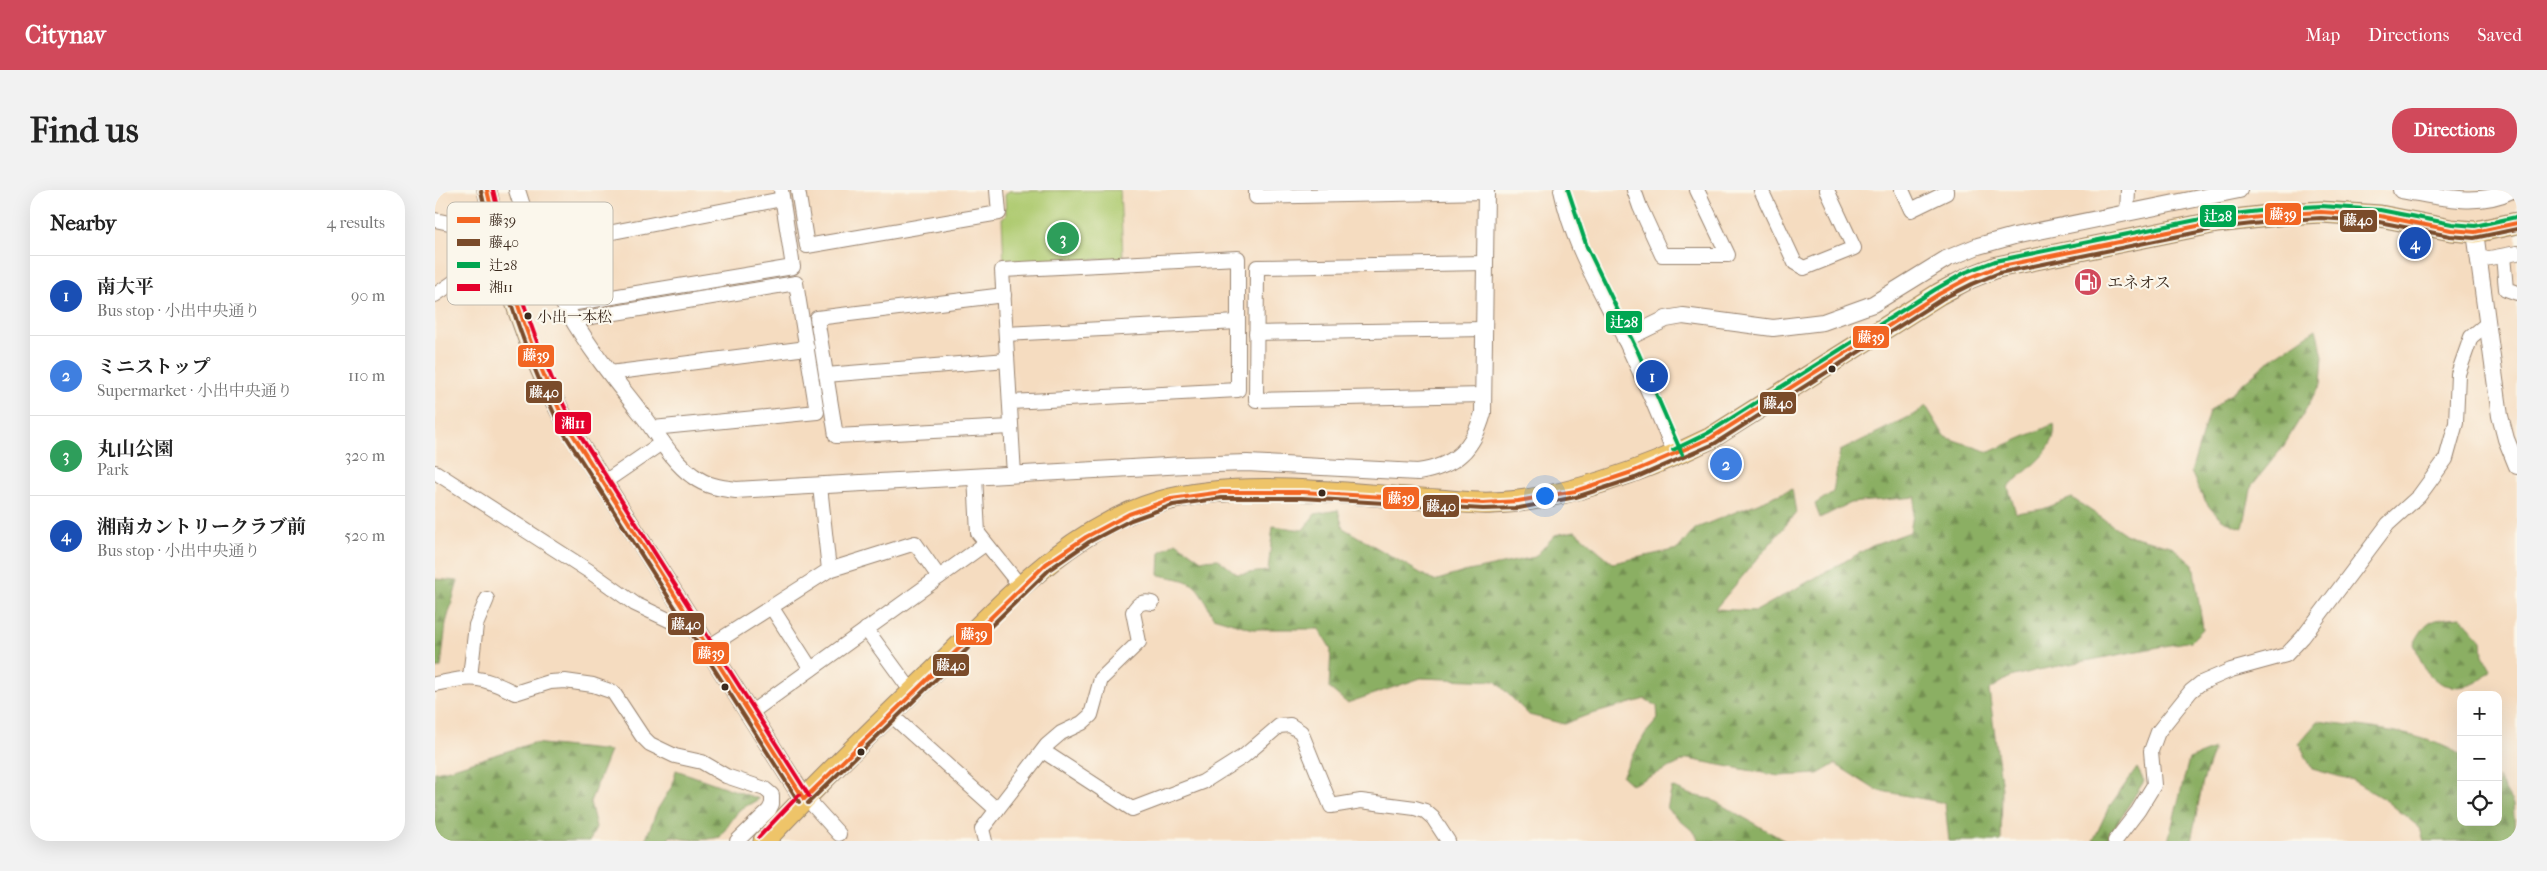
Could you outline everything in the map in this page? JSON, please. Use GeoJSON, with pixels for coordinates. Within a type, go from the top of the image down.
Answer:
{"type":"FeatureCollection","features":[{"type":"Feature","properties":{"kind":"main road"},"geometry":{"type":"LineString","coordinates":[[764,841],[803,799],[911,692],[1046,564],[1077,541],[1121,517],[1160,502],[1219,491],[1288,491],[1491,503],[1523,501],[1601,482],[1676,456],[1711,438],[1939,294],[1997,267],[2217,222],[2287,214],[2321,212],[2380,216],[2451,230],[2475,232],[2517,223]]}},
{"type":"Feature","properties":{"kind":"main road"},"geometry":{"type":"LineString","coordinates":[[515,305],[548,390],[568,427],[803,799]]}},
{"type":"Feature","properties":{"kind":"street"},"geometry":{"type":"LineString","coordinates":[[517,190],[521,202]]}},
{"type":"Feature","properties":{"kind":"street"},"geometry":{"type":"LineString","coordinates":[[798,190],[807,246],[999,213],[997,190]]}},
{"type":"Feature","properties":{"kind":"street"},"geometry":{"type":"LineString","coordinates":[[564,305],[610,373],[663,442],[692,476],[717,488],[736,490],[1247,463],[1418,472],[1438,468],[1457,458],[1469,446],[1479,429],[1483,413],[1486,191],[1256,196],[1256,190]]}},
{"type":"Feature","properties":{"kind":"street"},"geometry":{"type":"LineString","coordinates":[[1562,190],[1567,214],[1579,250],[1625,339],[1676,456]]}},
{"type":"Feature","properties":{"kind":"street"},"geometry":{"type":"LineString","coordinates":[[1634,190],[1662,255],[1727,255],[1697,190]]}},
{"type":"Feature","properties":{"kind":"street"},"geometry":{"type":"LineString","coordinates":[[1761,190],[1795,263],[1803,268],[1854,248],[1827,190]]}},
{"type":"Feature","properties":{"kind":"street"},"geometry":{"type":"LineString","coordinates":[[1902,190],[1911,210],[1946,193],[1946,190]]}},
{"type":"Feature","properties":{"kind":"street"},"geometry":{"type":"LineString","coordinates":[[2127,213],[2128,190]]}},
{"type":"Feature","properties":{"kind":"street"},"geometry":{"type":"LineString","coordinates":[[1625,339],[1667,319],[1683,316],[1773,328],[1823,322],[1873,304],[1946,259],[1978,246],[2127,213],[2188,195],[2239,190]]}},
{"type":"Feature","properties":{"kind":"street"},"geometry":{"type":"LineString","coordinates":[[2401,190],[2421,192],[2453,200],[2479,195],[2502,195],[2512,190]]}},
{"type":"Feature","properties":{"kind":"street"},"geometry":{"type":"LineString","coordinates":[[613,230],[782,194],[793,267],[613,297]]}},
{"type":"Feature","properties":{"kind":"street"},"geometry":{"type":"LineString","coordinates":[[435,220],[447,224]]}},
{"type":"Feature","properties":{"kind":"street"},"geometry":{"type":"LineString","coordinates":[[2475,232],[2500,416],[2506,439],[2517,466]]}},
{"type":"Feature","properties":{"kind":"street"},"geometry":{"type":"LineString","coordinates":[[2479,260],[2517,253]]}},
{"type":"Feature","properties":{"kind":"street"},"geometry":{"type":"LineString","coordinates":[[2503,256],[2506,289],[2517,293]]}},
{"type":"Feature","properties":{"kind":"street"},"geometry":{"type":"LineString","coordinates":[[1010,402],[1238,390],[1238,258],[1002,270],[1014,475]]}},
{"type":"Feature","properties":{"kind":"street"},"geometry":{"type":"LineString","coordinates":[[1484,395],[1256,400],[1256,333],[1257,268],[1485,263]]}},
{"type":"Feature","properties":{"kind":"street"},"geometry":{"type":"LineString","coordinates":[[573,320],[796,284],[817,412],[653,428]]}},
{"type":"Feature","properties":{"kind":"street"},"geometry":{"type":"LineString","coordinates":[[435,295],[447,285]]}},
{"type":"Feature","properties":{"kind":"street"},"geometry":{"type":"LineString","coordinates":[[1004,295],[817,318],[836,436],[1011,427]]}},
{"type":"Feature","properties":{"kind":"street"},"geometry":{"type":"LineString","coordinates":[[1006,334],[1238,322]]}},
{"type":"Feature","properties":{"kind":"street"},"geometry":{"type":"LineString","coordinates":[[2115,841],[2154,786],[2151,751],[2158,732],[2191,691],[2201,682],[2231,670],[2286,655],[2303,637],[2388,524],[2419,496],[2446,459],[2456,423],[2458,374],[2471,337],[2488,323]]}},
{"type":"Feature","properties":{"kind":"street"},"geometry":{"type":"LineString","coordinates":[[1256,333],[1485,328]]}},
{"type":"Feature","properties":{"kind":"street"},"geometry":{"type":"LineString","coordinates":[[610,373],[807,348]]}},
{"type":"Feature","properties":{"kind":"street"},"geometry":{"type":"LineString","coordinates":[[826,375],[1007,360]]}},
{"type":"Feature","properties":{"kind":"street"},"geometry":{"type":"LineString","coordinates":[[603,483],[663,442]]}},
{"type":"Feature","properties":{"kind":"street"},"geometry":{"type":"LineString","coordinates":[[435,472],[589,571],[635,604],[673,622],[691,621]]}},
{"type":"Feature","properties":{"kind":"street"},"geometry":{"type":"LineString","coordinates":[[975,476],[978,533],[1021,587]]}},
{"type":"Feature","properties":{"kind":"street"},"geometry":{"type":"LineString","coordinates":[[820,486],[829,570]]}},
{"type":"Feature","properties":{"kind":"street"},"geometry":{"type":"LineString","coordinates":[[707,648],[829,570],[915,543],[939,577]]}},
{"type":"Feature","properties":{"kind":"street"},"geometry":{"type":"LineString","coordinates":[[749,714],[985,544]]}},
{"type":"Feature","properties":{"kind":"street"},"geometry":{"type":"LineString","coordinates":[[469,677],[476,625],[487,599]]}},
{"type":"Feature","properties":{"kind":"street"},"geometry":{"type":"LineString","coordinates":[[985,841],[982,829],[1043,751],[1061,733],[1082,723],[1091,715],[1101,679],[1139,642],[1133,612],[1137,605],[1144,602],[1152,603]]}},
{"type":"Feature","properties":{"kind":"street"},"geometry":{"type":"LineString","coordinates":[[772,608],[811,669]]}},
{"type":"Feature","properties":{"kind":"street"},"geometry":{"type":"LineString","coordinates":[[866,629],[911,692]]}},
{"type":"Feature","properties":{"kind":"street"},"geometry":{"type":"LineString","coordinates":[[435,684],[469,677],[492,682],[515,693],[550,682],[565,681],[593,685],[613,692],[642,736],[650,744],[675,756],[702,762],[726,776],[765,788],[771,795],[772,804],[769,810],[737,841]]}},
{"type":"Feature","properties":{"kind":"street"},"geometry":{"type":"LineString","coordinates":[[890,714],[997,810]]}},
{"type":"Feature","properties":{"kind":"street"},"geometry":{"type":"LineString","coordinates":[[1043,751],[1132,809],[1203,782],[1244,756],[1279,726],[1290,725],[1301,732],[1331,806],[1361,801],[1415,808],[1433,818],[1448,841]]}},
{"type":"Feature","properties":{"kind":"street"},"geometry":{"type":"LineString","coordinates":[[803,799],[811,803],[839,834]]}},
{"type":"Feature","properties":{"kind":"green space"},"geometry":{"type":"Polygon","coordinates":[[[1120,190],[1123,258],[1004,264],[1002,218],[1006,216],[1005,195],[1009,191],[1120,190]]]}},
{"type":"Feature","properties":{"kind":"green space"},"geometry":{"type":"Polygon","coordinates":[[[2316,329],[2323,356],[2321,384],[2283,447],[2252,485],[2243,528],[2223,520],[2210,508],[2191,472],[2209,412],[2270,360],[2316,329]]]}},
{"type":"Feature","properties":{"kind":"green space"},"geometry":{"type":"Polygon","coordinates":[[[1926,406],[1945,437],[1989,452],[2054,424],[2054,433],[2046,451],[2008,487],[2016,513],[2043,509],[2072,498],[2127,535],[2171,546],[2193,564],[2203,629],[2191,641],[2038,670],[2010,677],[1989,690],[2002,789],[2001,841],[1949,841],[1945,803],[1876,790],[1835,764],[1818,774],[1779,776],[1688,759],[1632,785],[1622,776],[1645,734],[1658,719],[1657,706],[1645,699],[1564,724],[1529,715],[1495,681],[1421,678],[1347,703],[1329,688],[1331,649],[1319,629],[1253,629],[1213,617],[1203,597],[1194,586],[1188,582],[1159,575],[1160,552],[1176,542],[1201,560],[1218,559],[1237,574],[1268,571],[1273,526],[1303,530],[1315,514],[1338,510],[1343,528],[1434,581],[1464,572],[1535,557],[1555,535],[1575,531],[1613,563],[1678,549],[1694,529],[1792,489],[1796,513],[1715,609],[1756,611],[1872,546],[1910,532],[1916,497],[1850,503],[1820,518],[1815,504],[1833,492],[1840,451],[1917,413],[1926,406]]]}},
{"type":"Feature","properties":{"kind":"green space"},"geometry":{"type":"Polygon","coordinates":[[[435,579],[458,581],[446,623],[441,667],[435,669],[435,579]]]}},
{"type":"Feature","properties":{"kind":"green space"},"geometry":{"type":"Polygon","coordinates":[[[2461,617],[2482,641],[2483,656],[2491,670],[2486,676],[2472,684],[2456,687],[2448,686],[2440,683],[2430,675],[2414,644],[2423,629],[2433,622],[2445,618],[2461,617]]]}},
{"type":"Feature","properties":{"kind":"green space"},"geometry":{"type":"Polygon","coordinates":[[[2318,721],[2391,731],[2428,740],[2445,747],[2457,753],[2457,826],[2502,826],[2502,785],[2513,804],[2516,841],[2424,841],[2420,828],[2387,801],[2352,780],[2312,769],[2299,743],[2318,721]]]}},
{"type":"Feature","properties":{"kind":"green space"},"geometry":{"type":"Polygon","coordinates":[[[533,743],[610,751],[590,802],[596,827],[590,841],[435,841],[435,772],[533,743]]]}},
{"type":"Feature","properties":{"kind":"green space"},"geometry":{"type":"Polygon","coordinates":[[[2214,749],[2203,781],[2191,841],[2168,841],[2189,759],[2214,749]]]}},
{"type":"Feature","properties":{"kind":"green space"},"geometry":{"type":"Polygon","coordinates":[[[2137,768],[2144,781],[2106,841],[2093,841],[2109,807],[2137,768]]]}},
{"type":"Feature","properties":{"kind":"green space"},"geometry":{"type":"Polygon","coordinates":[[[676,770],[759,799],[739,810],[720,837],[695,840],[670,836],[668,841],[645,841],[657,810],[672,786],[676,770]]]}},
{"type":"Feature","properties":{"kind":"green space"},"geometry":{"type":"Polygon","coordinates":[[[1672,787],[1691,795],[1711,799],[1785,841],[1699,841],[1695,833],[1667,809],[1672,787]]]}},
{"type":"Feature","properties":{"kind":"transit line","name":"藤39"},"geometry":{"type":"LineString","coordinates":[[487,190],[490,202]]}},
{"type":"Feature","properties":{"kind":"transit line","name":"湘11"},"geometry":{"type":"LineString","coordinates":[[493,190],[496,202]]}},
{"type":"Feature","properties":{"kind":"transit line","name":"辻28"},"geometry":{"type":"LineString","coordinates":[[1568,190],[1587,247],[1638,352],[1682,454]]}},
{"type":"Feature","properties":{"kind":"transit line","name":"藤40"},"geometry":{"type":"LineString","coordinates":[[481,191],[483,202]]}},
{"type":"Feature","properties":{"kind":"transit line","name":"辻28"},"geometry":{"type":"LineString","coordinates":[[1673,450],[1708,433],[1936,289],[1966,272],[1995,261],[2216,216],[2286,208],[2321,206],[2380,210],[2452,224],[2475,226],[2516,217]]}},
{"type":"Feature","properties":{"kind":"transit line","name":"藤39"},"geometry":{"type":"LineString","coordinates":[[804,799],[1046,564],[1086,537],[1129,514],[1171,499],[1222,492],[1303,492],[1483,503],[1518,501],[1575,491],[1632,472],[1711,438],[1939,294],[1969,278],[1997,267],[2217,222],[2286,214],[2321,212],[2380,216],[2451,230],[2475,232],[2517,223]]}},
{"type":"Feature","properties":{"kind":"transit line","name":"藤40"},"geometry":{"type":"LineString","coordinates":[[808,803],[1050,569],[1089,542],[1131,520],[1173,505],[1222,498],[1302,498],[1483,509],[1519,508],[1576,497],[1635,478],[1714,444],[1942,299],[1999,273],[2218,228],[2287,220],[2321,218],[2379,222],[2450,236],[2474,238],[2517,229]]}},
{"type":"Feature","properties":{"kind":"transit line","name":"藤40"},"geometry":{"type":"LineString","coordinates":[[512,305],[524,343],[562,430],[799,802]]}},
{"type":"Feature","properties":{"kind":"transit line","name":"藤39"},"geometry":{"type":"LineString","coordinates":[[518,305],[541,370],[568,427],[804,799]]}},
{"type":"Feature","properties":{"kind":"transit line","name":"湘11"},"geometry":{"type":"LineString","coordinates":[[524,305],[559,396],[573,424],[809,796]]}},
{"type":"Feature","properties":{"kind":"transit line","name":"湘11"},"geometry":{"type":"LineString","coordinates":[[759,837],[799,795]]}},
{"type":"Feature","properties":{"kind":"place","name":"丸山公園"},"geometry":{"type":"Point","coordinates":[1063,238]}},
{"type":"Feature","properties":{"kind":"place","name":"湘南カントリークラブ前"},"geometry":{"type":"Point","coordinates":[2415,243]}},
{"type":"Feature","properties":{"kind":"place","name":"エネオス"},"geometry":{"type":"Point","coordinates":[2088,282]}},
{"type":"Feature","properties":{"kind":"place","name":"小出一本松"},"geometry":{"type":"Point","coordinates":[528,316]}},
{"type":"Feature","properties":{"kind":"place","name":"南大平"},"geometry":{"type":"Point","coordinates":[1652,376]}},
{"type":"Feature","properties":{"kind":"place","name":"ミニストップ"},"geometry":{"type":"Point","coordinates":[1726,464]}}]}
